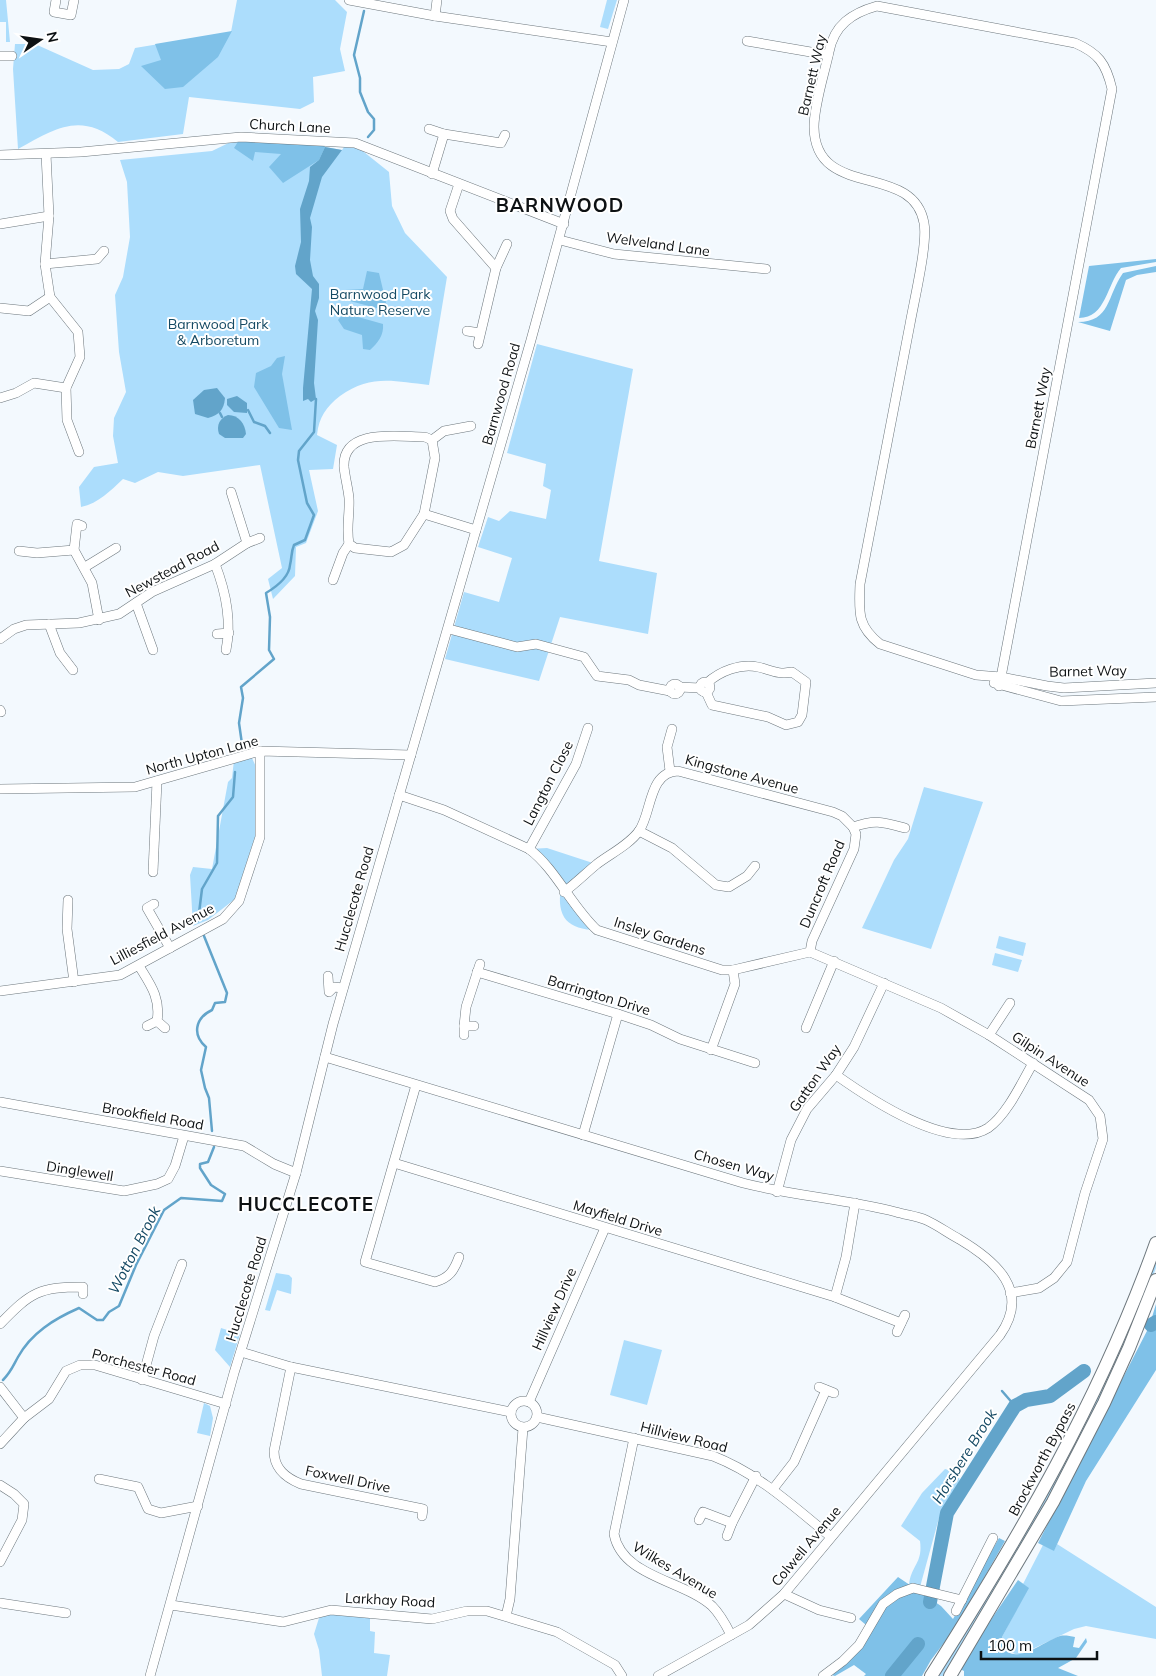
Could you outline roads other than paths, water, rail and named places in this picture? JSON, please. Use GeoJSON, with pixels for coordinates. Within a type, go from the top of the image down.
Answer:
{"type":"FeatureCollection","features":[{"type":"Feature","properties":{"kind":"highway","name":"Brockworth Bypass"},"geometry":{"type":"LineString","coordinates":[[931,1676],[996,1575],[1061,1458],[1122,1328],[1156,1243]]}},
{"type":"Feature","properties":{"kind":"highway","name":"Brockworth Bypass"},"geometry":{"type":"LineString","coordinates":[[950,1676],[1053,1502],[1104,1404],[1156,1280]]}},
{"type":"Feature","properties":{"kind":"street"},"geometry":{"type":"LineString","coordinates":[[56,0],[54,12],[71,15],[74,0]]}},
{"type":"Feature","properties":{"kind":"street"},"geometry":{"type":"LineString","coordinates":[[349,0],[435,16],[612,42]]}},
{"type":"Feature","properties":{"kind":"street"},"geometry":{"type":"LineString","coordinates":[[435,16],[437,0]]}},
{"type":"Feature","properties":{"kind":"street","name":"Barnwood Road"},"geometry":{"type":"LineString","coordinates":[[399,795],[560,240],[624,0]]}},
{"type":"Feature","properties":{"kind":"street","name":"Barnett Way"},"geometry":{"type":"LineString","coordinates":[[976,675],[880,644],[867,631],[859,613],[860,584],[915,297],[925,236],[924,222],[913,199],[904,192],[891,186],[844,174],[833,167],[819,148],[814,125],[830,44],[838,28],[860,10],[877,6],[1074,43],[1092,50],[1109,74],[1112,89],[1000,681]]}},
{"type":"Feature","properties":{"kind":"street"},"geometry":{"type":"LineString","coordinates":[[747,40],[828,55]]}},
{"type":"Feature","properties":{"kind":"street"},"geometry":{"type":"LineString","coordinates":[[0,56],[12,56]]}},
{"type":"Feature","properties":{"kind":"street"},"geometry":{"type":"LineString","coordinates":[[429,129],[444,134],[501,143],[505,135]]}},
{"type":"Feature","properties":{"kind":"street"},"geometry":{"type":"LineString","coordinates":[[432,174],[444,134]]}},
{"type":"Feature","properties":{"kind":"street","name":"Church Lane"},"geometry":{"type":"LineString","coordinates":[[0,155],[46,154],[216,138],[269,138],[355,143],[564,224]]}},
{"type":"Feature","properties":{"kind":"street"},"geometry":{"type":"LineString","coordinates":[[46,154],[49,216],[45,264],[50,297],[78,332],[80,356],[66,388],[67,420],[80,452]]}},
{"type":"Feature","properties":{"kind":"street"},"geometry":{"type":"LineString","coordinates":[[458,184],[450,212],[496,268]]}},
{"type":"Feature","properties":{"kind":"street"},"geometry":{"type":"LineString","coordinates":[[0,224],[49,216]]}},
{"type":"Feature","properties":{"kind":"street","name":"Welveland Lane"},"geometry":{"type":"LineString","coordinates":[[560,240],[614,254],[707,265],[754,268],[764,265]]}},
{"type":"Feature","properties":{"kind":"street"},"geometry":{"type":"LineString","coordinates":[[478,344],[496,268],[507,244]]}},
{"type":"Feature","properties":{"kind":"street"},"geometry":{"type":"LineString","coordinates":[[45,264],[97,259],[104,251]]}},
{"type":"Feature","properties":{"kind":"street"},"geometry":{"type":"LineString","coordinates":[[0,308],[29,311],[50,297]]}},
{"type":"Feature","properties":{"kind":"street"},"geometry":{"type":"LineString","coordinates":[[467,331],[480,333]]}},
{"type":"Feature","properties":{"kind":"street"},"geometry":{"type":"LineString","coordinates":[[0,398],[16,393],[34,383],[66,388]]}},
{"type":"Feature","properties":{"kind":"street"},"geometry":{"type":"LineString","coordinates":[[432,440],[444,431],[471,426]]}},
{"type":"Feature","properties":{"kind":"street"},"geometry":{"type":"LineString","coordinates":[[333,580],[342,553],[348,544],[349,498],[344,467],[347,453],[354,442],[364,438],[425,437],[432,440]]}},
{"type":"Feature","properties":{"kind":"street"},"geometry":{"type":"LineString","coordinates":[[348,544],[355,548],[391,552],[404,545],[424,514],[435,458],[432,440]]}},
{"type":"Feature","properties":{"kind":"street"},"geometry":{"type":"LineString","coordinates":[[231,492],[248,542]]}},
{"type":"Feature","properties":{"kind":"street"},"geometry":{"type":"LineString","coordinates":[[424,514],[476,530]]}},
{"type":"Feature","properties":{"kind":"street"},"geometry":{"type":"LineString","coordinates":[[83,515],[78,524],[74,550],[85,567],[92,583],[99,620]]}},
{"type":"Feature","properties":{"kind":"street","name":"Newstead Road"},"geometry":{"type":"LineString","coordinates":[[0,639],[14,629],[26,625],[99,620],[119,614],[152,592],[215,564],[248,542],[260,538]]}},
{"type":"Feature","properties":{"kind":"street"},"geometry":{"type":"LineString","coordinates":[[85,567],[116,548]]}},
{"type":"Feature","properties":{"kind":"street"},"geometry":{"type":"LineString","coordinates":[[19,551],[37,553],[74,550]]}},
{"type":"Feature","properties":{"kind":"street"},"geometry":{"type":"LineString","coordinates":[[215,564],[222,583],[229,634],[226,650]]}},
{"type":"Feature","properties":{"kind":"street"},"geometry":{"type":"LineString","coordinates":[[136,603],[150,647]]}},
{"type":"Feature","properties":{"kind":"street"},"geometry":{"type":"LineString","coordinates":[[49,624],[60,653],[73,670]]}},
{"type":"Feature","properties":{"kind":"street"},"geometry":{"type":"LineString","coordinates":[[449,628],[517,647],[536,644],[584,657],[597,676],[629,680],[639,685],[675,689],[705,688]]}},
{"type":"Feature","properties":{"kind":"street"},"geometry":{"type":"LineString","coordinates":[[217,634],[229,634]]}},
{"type":"Feature","properties":{"kind":"street"},"geometry":{"type":"LineString","coordinates":[[740,666],[759,667],[781,674],[792,672],[806,682],[802,716],[798,722],[786,725],[768,717],[712,705],[705,688],[714,676],[740,666]]}},
{"type":"Feature","properties":{"kind":"street","name":"Barnet Way"},"geometry":{"type":"LineString","coordinates":[[976,675],[1000,681],[1061,702],[1156,697]]}},
{"type":"Feature","properties":{"kind":"street","name":"Barnet Way"},"geometry":{"type":"LineString","coordinates":[[1000,681],[1064,688],[1156,683]]}},
{"type":"Feature","properties":{"kind":"street","name":"Langton Close"},"geometry":{"type":"LineString","coordinates":[[529,849],[576,764],[588,728]]}},
{"type":"Feature","properties":{"kind":"street"},"geometry":{"type":"LineString","coordinates":[[670,771],[667,747],[672,729]]}},
{"type":"Feature","properties":{"kind":"street","name":"North Upton Lane"},"geometry":{"type":"LineString","coordinates":[[0,789],[135,787],[260,751],[411,754]]}},
{"type":"Feature","properties":{"kind":"street","name":"Lilliesfield Avenue"},"geometry":{"type":"LineString","coordinates":[[0,991],[120,975],[223,920],[239,901],[260,837],[260,751]]}},
{"type":"Feature","properties":{"kind":"street","name":"Kingstone Avenue"},"geometry":{"type":"LineString","coordinates":[[640,831],[653,791],[659,780],[670,771],[678,771],[833,812],[842,816],[853,827]]}},
{"type":"Feature","properties":{"kind":"street"},"geometry":{"type":"LineString","coordinates":[[153,872],[157,781]]}},
{"type":"Feature","properties":{"kind":"street","name":"Insley Gardens"},"geometry":{"type":"LineString","coordinates":[[399,795],[444,810],[529,849],[598,930],[722,970],[733,970],[810,952]]}},
{"type":"Feature","properties":{"kind":"street","name":"Hucclecote Road"},"geometry":{"type":"LineString","coordinates":[[150,1676],[241,1352],[296,1173],[343,988],[399,795]]}},
{"type":"Feature","properties":{"kind":"street"},"geometry":{"type":"LineString","coordinates":[[853,827],[868,821],[878,820],[905,828]]}},
{"type":"Feature","properties":{"kind":"street","name":"Duncroft Road"},"geometry":{"type":"LineString","coordinates":[[810,952],[812,941],[854,849],[856,834],[853,827]]}},
{"type":"Feature","properties":{"kind":"street"},"geometry":{"type":"LineString","coordinates":[[564,892],[640,831],[672,848],[716,885],[730,887],[748,876],[755,866]]}},
{"type":"Feature","properties":{"kind":"street"},"geometry":{"type":"LineString","coordinates":[[68,900],[66,929],[74,982]]}},
{"type":"Feature","properties":{"kind":"street"},"geometry":{"type":"LineString","coordinates":[[147,907],[170,948]]}},
{"type":"Feature","properties":{"kind":"street","name":"Gilpin Avenue"},"geometry":{"type":"LineString","coordinates":[[810,952],[941,1008],[989,1035],[1079,1093],[1094,1106],[1100,1116],[1103,1139],[1085,1193],[1067,1262],[1054,1278],[1039,1288],[1010,1293]]}},
{"type":"Feature","properties":{"kind":"street"},"geometry":{"type":"LineString","coordinates":[[806,1028],[834,961]]}},
{"type":"Feature","properties":{"kind":"street"},"geometry":{"type":"LineString","coordinates":[[140,966],[156,993],[159,1003],[157,1021]]}},
{"type":"Feature","properties":{"kind":"street","name":"Barrington Drive"},"geometry":{"type":"LineString","coordinates":[[474,1026],[464,1030],[466,1007],[478,968],[618,1014],[711,1050],[755,1063]]}},
{"type":"Feature","properties":{"kind":"street"},"geometry":{"type":"LineString","coordinates":[[711,1050],[734,984],[733,970]]}},
{"type":"Feature","properties":{"kind":"street"},"geometry":{"type":"LineString","coordinates":[[328,976],[329,992],[334,987],[343,988]]}},
{"type":"Feature","properties":{"kind":"street","name":"Gatton Way"},"geometry":{"type":"LineString","coordinates":[[777,1192],[791,1140],[808,1109],[836,1075],[854,1047],[884,983]]}},
{"type":"Feature","properties":{"kind":"street"},"geometry":{"type":"LineString","coordinates":[[989,1035],[1010,1003]]}},
{"type":"Feature","properties":{"kind":"street"},"geometry":{"type":"LineString","coordinates":[[583,1135],[618,1014]]}},
{"type":"Feature","properties":{"kind":"street"},"geometry":{"type":"LineString","coordinates":[[147,1026],[157,1021]]}},
{"type":"Feature","properties":{"kind":"street"},"geometry":{"type":"LineString","coordinates":[[157,1021],[165,1028]]}},
{"type":"Feature","properties":{"kind":"street","name":"Chosen Way"},"geometry":{"type":"LineString","coordinates":[[325,1056],[416,1085],[777,1192],[855,1203],[925,1220],[948,1232],[987,1258],[1004,1276],[1010,1293],[1012,1313],[1009,1322],[960,1383]]}},
{"type":"Feature","properties":{"kind":"street"},"geometry":{"type":"LineString","coordinates":[[836,1075],[865,1096],[897,1113],[924,1126],[952,1134],[987,1128],[1010,1102],[1033,1063]]}},
{"type":"Feature","properties":{"kind":"street"},"geometry":{"type":"LineString","coordinates":[[416,1085],[365,1262],[430,1282],[444,1279],[459,1270],[459,1257]]}},
{"type":"Feature","properties":{"kind":"street","name":"Brookfield Road"},"geometry":{"type":"LineString","coordinates":[[0,1102],[244,1146],[274,1164],[296,1173]]}},
{"type":"Feature","properties":{"kind":"street","name":"Dinglewell"},"geometry":{"type":"LineString","coordinates":[[0,1171],[124,1191],[157,1184],[168,1179],[175,1166],[184,1136]]}},
{"type":"Feature","properties":{"kind":"street","name":"Mayfield Drive"},"geometry":{"type":"LineString","coordinates":[[394,1163],[903,1319],[897,1332]]}},
{"type":"Feature","properties":{"kind":"street"},"geometry":{"type":"LineString","coordinates":[[835,1297],[846,1257],[855,1203]]}},
{"type":"Feature","properties":{"kind":"street","name":"Hillview Drive"},"geometry":{"type":"LineString","coordinates":[[529,1402],[605,1228]]}},
{"type":"Feature","properties":{"kind":"street"},"geometry":{"type":"LineString","coordinates":[[142,1380],[157,1327],[183,1270]]}},
{"type":"Feature","properties":{"kind":"street"},"geometry":{"type":"LineString","coordinates":[[0,1324],[35,1292],[49,1288],[83,1287],[83,1294]]}},
{"type":"Feature","properties":{"kind":"street"},"geometry":{"type":"LineString","coordinates":[[241,1352],[291,1367],[511,1412]]}},
{"type":"Feature","properties":{"kind":"street","name":"Porchester Road"},"geometry":{"type":"LineString","coordinates":[[0,1444],[24,1418],[49,1399],[66,1371],[80,1365],[95,1365],[226,1404]]}},
{"type":"Feature","properties":{"kind":"street","name":"Foxwell Drive"},"geometry":{"type":"LineString","coordinates":[[291,1367],[287,1395],[274,1451],[277,1466],[283,1474],[301,1484],[423,1509]]}},
{"type":"Feature","properties":{"kind":"street","name":"Colwell Avenue"},"geometry":{"type":"LineString","coordinates":[[660,1675],[764,1614],[784,1594],[831,1537],[949,1402],[960,1383]]}},
{"type":"Feature","properties":{"kind":"street"},"geometry":{"type":"LineString","coordinates":[[0,1387],[24,1418]]}},
{"type":"Feature","properties":{"kind":"street"},"geometry":{"type":"LineString","coordinates":[[773,1489],[794,1462],[826,1390]]}},
{"type":"Feature","properties":{"kind":"street"},"geometry":{"type":"LineString","coordinates":[[529,1402],[536,1410],[537,1417],[530,1426],[523,1428],[513,1422],[511,1412],[517,1403],[529,1402]]}},
{"type":"Feature","properties":{"kind":"street","name":"Hillview Road"},"geometry":{"type":"LineString","coordinates":[[537,1417],[713,1456],[756,1476],[831,1537]]}},
{"type":"Feature","properties":{"kind":"street"},"geometry":{"type":"LineString","coordinates":[[506,1616],[510,1599],[523,1428]]}},
{"type":"Feature","properties":{"kind":"street","name":"Wilkes Avenue"},"geometry":{"type":"LineString","coordinates":[[634,1438],[614,1534],[616,1544],[628,1561],[711,1606],[721,1617],[731,1635]]}},
{"type":"Feature","properties":{"kind":"street"},"geometry":{"type":"LineString","coordinates":[[728,1536],[732,1523],[756,1476]]}},
{"type":"Feature","properties":{"kind":"street"},"geometry":{"type":"LineString","coordinates":[[99,1479],[138,1487],[148,1509],[154,1511],[173,1512],[198,1506]]}},
{"type":"Feature","properties":{"kind":"street"},"geometry":{"type":"LineString","coordinates":[[0,1485],[14,1494],[24,1504],[22,1520],[0,1562]]}},
{"type":"Feature","properties":{"kind":"street"},"geometry":{"type":"LineString","coordinates":[[702,1512],[732,1523]]}},
{"type":"Feature","properties":{"kind":"street"},"geometry":{"type":"LineString","coordinates":[[956,1611],[994,1538]]}},
{"type":"Feature","properties":{"kind":"street"},"geometry":{"type":"LineString","coordinates":[[823,1676],[843,1661],[858,1645],[883,1604],[906,1589],[913,1588],[962,1600]]}},
{"type":"Feature","properties":{"kind":"street"},"geometry":{"type":"LineString","coordinates":[[784,1594],[819,1610],[851,1618]]}},
{"type":"Feature","properties":{"kind":"street"},"geometry":{"type":"LineString","coordinates":[[0,1603],[66,1613]]}},
{"type":"Feature","properties":{"kind":"street","name":"Larkhay Road"},"geometry":{"type":"LineString","coordinates":[[171,1605],[283,1622],[331,1610],[432,1619],[467,1611],[487,1611],[557,1632],[615,1665],[622,1676]]}},
{"type":"Feature","properties":{"kind":"waterway","name":"Wotton Brook"},"geometry":{"type":"LineString","coordinates":[[364,11],[354,55],[360,78],[360,92],[368,112],[374,119],[374,130],[368,137]]}},
{"type":"Feature","properties":{"kind":"waterway","name":"Wotton Brook"},"geometry":{"type":"LineString","coordinates":[[242,744],[239,723],[243,698],[241,687],[274,659],[269,650],[270,617],[266,593],[285,578],[289,570],[294,545],[305,540],[314,515],[307,503],[298,460],[299,451],[314,432],[316,399]]}},
{"type":"Feature","properties":{"kind":"waterway"},"geometry":{"type":"LineString","coordinates":[[248,410],[254,422],[265,426],[270,433]]}},
{"type":"Feature","properties":{"kind":"waterway"},"geometry":{"type":"LineString","coordinates":[[220,413],[222,417]]}},
{"type":"Feature","properties":{"kind":"waterway","name":"Wotton Brook"},"geometry":{"type":"LineString","coordinates":[[198,921],[202,889],[217,863],[218,816],[233,797],[235,772]]}},
{"type":"Feature","properties":{"kind":"waterway","name":"Wotton Brook"},"geometry":{"type":"LineString","coordinates":[[204,936],[227,993],[225,1002],[215,1003],[212,1010],[202,1017],[197,1027],[199,1037],[206,1047],[201,1070],[209,1098],[212,1131]]}},
{"type":"Feature","properties":{"kind":"waterway","name":"Wotton Brook"},"geometry":{"type":"LineString","coordinates":[[3,1380],[10,1372],[23,1348],[36,1334],[52,1322],[79,1308],[97,1320],[103,1320],[109,1312],[119,1306],[136,1265],[164,1210],[181,1198],[222,1201],[225,1194],[211,1185],[200,1168],[200,1164],[208,1162],[214,1147]]}},
{"type":"Feature","properties":{"kind":"waterway","name":"Horsbere Brook"},"geometry":{"type":"LineString","coordinates":[[1151,1325],[1156,1322]]}},
{"type":"Feature","properties":{"kind":"waterway","name":"Horsbere Brook"},"geometry":{"type":"LineString","coordinates":[[930,1602],[947,1513],[1015,1406],[1026,1400],[1050,1396],[1084,1371]]}},
{"type":"Feature","properties":{"kind":"waterway"},"geometry":{"type":"LineString","coordinates":[[1002,1391],[1015,1406]]}},
{"type":"Feature","properties":{"kind":"waterway","name":"Horsbere Brook"},"geometry":{"type":"LineString","coordinates":[[892,1676],[918,1644]]}},
{"type":"Feature","properties":{"kind":"district","name":"BARNWOOD"},"geometry":{"type":"Point","coordinates":[560,205]}},
{"type":"Feature","properties":{"kind":"district","name":"HUCCLECOTE"},"geometry":{"type":"Point","coordinates":[306,1204]}},
{"type":"Feature","properties":{"kind":"park label","name":"Barnwood Park Nature Reserve"},"geometry":{"type":"Point","coordinates":[380,302]}},
{"type":"Feature","properties":{"kind":"park label","name":"Barnwood Park & Arboretum"},"geometry":{"type":"Point","coordinates":[218,332]}}]}
